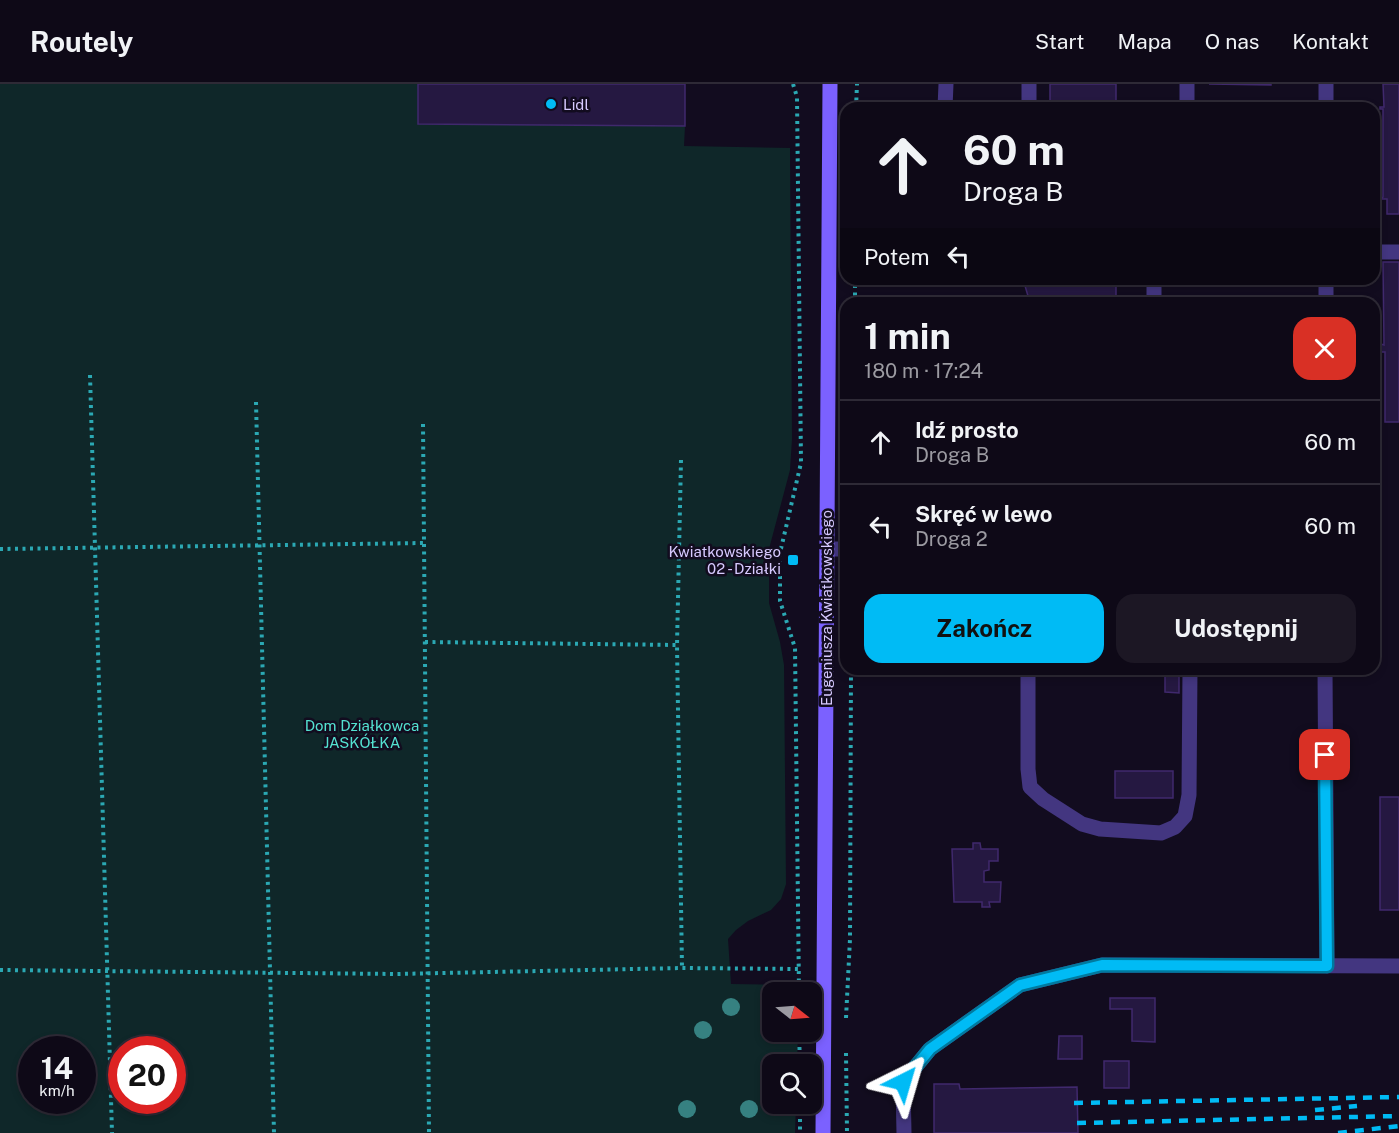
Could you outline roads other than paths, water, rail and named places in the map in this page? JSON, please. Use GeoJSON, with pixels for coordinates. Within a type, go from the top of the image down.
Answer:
{"type":"FeatureCollection","features":[{"type":"Feature","properties":{"kind":"main road","name":"Eugeniusza Kwiatkowskiego"},"geometry":{"type":"LineString","coordinates":[[823,1133],[830,84]]}},
{"type":"Feature","properties":{"kind":"lane"},"geometry":{"type":"LineString","coordinates":[[945,102],[946,84]]}},
{"type":"Feature","properties":{"kind":"lane"},"geometry":{"type":"LineString","coordinates":[[1029,84],[1029,102]]}},
{"type":"Feature","properties":{"kind":"lane"},"geometry":{"type":"LineString","coordinates":[[1187,84],[1187,102]]}},
{"type":"Feature","properties":{"kind":"lane"},"geometry":{"type":"LineString","coordinates":[[1326,84],[1326,102]]}},
{"type":"Feature","properties":{"kind":"lane"},"geometry":{"type":"LineString","coordinates":[[1380,252],[1399,252]]}},
{"type":"Feature","properties":{"kind":"lane"},"geometry":{"type":"LineString","coordinates":[[827,549],[840,549]]}},
{"type":"Feature","properties":{"kind":"lane"},"geometry":{"type":"LineString","coordinates":[[1028,675],[1030,787],[1043,800],[1082,824],[1100,829],[1161,833],[1175,826],[1185,816],[1190,795],[1190,675]]}},
{"type":"Feature","properties":{"kind":"lane"},"geometry":{"type":"LineString","coordinates":[[1325,675],[1327,966]]}},
{"type":"Feature","properties":{"kind":"lane"},"geometry":{"type":"LineString","coordinates":[[904,1133],[903,1082],[930,1049],[1020,985],[1102,965],[1399,966]]}},
{"type":"Feature","properties":{"kind":"railway"},"geometry":{"type":"LineString","coordinates":[[1074,1103],[1399,1097]]}},
{"type":"Feature","properties":{"kind":"railway"},"geometry":{"type":"LineString","coordinates":[[1315,1110],[1357,1106]]}},
{"type":"Feature","properties":{"kind":"railway"},"geometry":{"type":"LineString","coordinates":[[1077,1123],[1399,1116]]}},
{"type":"Feature","properties":{"kind":"railway"},"geometry":{"type":"LineString","coordinates":[[1338,1133],[1399,1126]]}},
{"type":"Feature","properties":{"kind":"place","name":"Lidl"},"geometry":{"type":"Point","coordinates":[551,104]}},
{"type":"Feature","properties":{"kind":"place","name":"Kwiatkowskiego 02 - Działki"},"geometry":{"type":"Point","coordinates":[793,560]}},
{"type":"Feature","properties":{"kind":"park label","name":"Dom Działkowca JASKÓŁKA"},"geometry":{"type":"Point","coordinates":[362,734]}}]}
